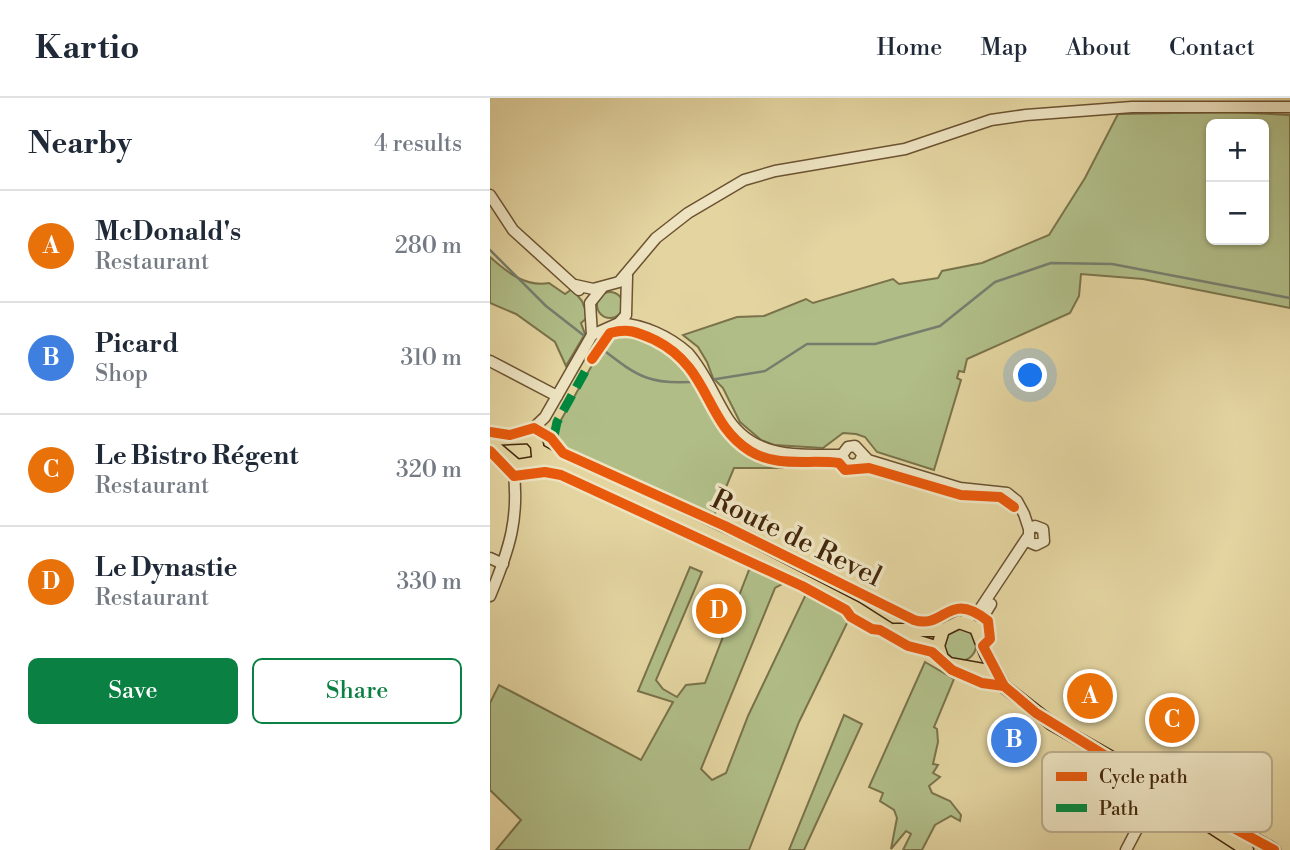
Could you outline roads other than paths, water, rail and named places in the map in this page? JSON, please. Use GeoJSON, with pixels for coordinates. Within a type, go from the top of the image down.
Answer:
{"type":"FeatureCollection","features":[{"type":"Feature","properties":{"kind":"main road","name":"Route de Revel"},"geometry":{"type":"LineString","coordinates":[[490,441],[512,440],[525,436],[583,475],[738,547],[939,652]]}},
{"type":"Feature","properties":{"kind":"main road"},"geometry":{"type":"LineString","coordinates":[[510,461],[507,448],[512,440]]}},
{"type":"Feature","properties":{"kind":"main road","name":"Route de Revel"},"geometry":{"type":"LineString","coordinates":[[490,441],[510,461],[583,475]]}},
{"type":"Feature","properties":{"kind":"main road"},"geometry":{"type":"LineString","coordinates":[[531,465],[538,447]]}},
{"type":"Feature","properties":{"kind":"main road"},"geometry":{"type":"LineString","coordinates":[[1004,686],[973,626],[962,622],[953,623],[943,630],[938,640],[939,652],[952,665],[983,670],[1044,719],[1099,752]]}},
{"type":"Feature","properties":{"kind":"main road","name":"Route de Revel"},"geometry":{"type":"LineString","coordinates":[[887,627],[909,632],[943,630]]}},
{"type":"Feature","properties":{"kind":"main road"},"geometry":{"type":"LineString","coordinates":[[967,666],[980,656],[982,640]]}},
{"type":"Feature","properties":{"kind":"main road"},"geometry":{"type":"LineString","coordinates":[[1220,832],[1247,850]]}},
{"type":"Feature","properties":{"kind":"main road"},"geometry":{"type":"LineString","coordinates":[[1241,832],[1274,850]]}},
{"type":"Feature","properties":{"kind":"street"},"geometry":{"type":"LineString","coordinates":[[538,447],[545,417],[592,335],[593,295],[627,276],[647,247],[666,230],[712,198],[758,175],[905,149],[992,120],[1128,104],[1290,107]]}},
{"type":"Feature","properties":{"kind":"street"},"geometry":{"type":"LineString","coordinates":[[490,196],[513,230],[575,285],[592,312],[614,324],[641,325],[678,344],[695,361],[738,433],[765,450],[780,454],[842,455],[848,447],[855,446],[862,456],[960,488],[1007,493],[1017,501],[1030,537],[984,617],[982,640]]}},
{"type":"Feature","properties":{"kind":"street"},"geometry":{"type":"LineString","coordinates":[[592,335],[626,315],[627,276]]}},
{"type":"Feature","properties":{"kind":"street"},"geometry":{"type":"LineString","coordinates":[[575,285],[606,287],[627,300],[641,325]]}},
{"type":"Feature","properties":{"kind":"street"},"geometry":{"type":"LineString","coordinates":[[490,361],[557,396]]}},
{"type":"Feature","properties":{"kind":"street"},"geometry":{"type":"LineString","coordinates":[[525,436],[545,417]]}},
{"type":"Feature","properties":{"kind":"street"},"geometry":{"type":"LineString","coordinates":[[490,596],[515,525],[516,484],[510,461]]}},
{"type":"Feature","properties":{"kind":"street"},"geometry":{"type":"LineString","coordinates":[[516,484],[531,465]]}},
{"type":"Feature","properties":{"kind":"street"},"geometry":{"type":"LineString","coordinates":[[962,622],[978,612],[1030,537]]}},
{"type":"Feature","properties":{"kind":"street"},"geometry":{"type":"LineString","coordinates":[[490,558],[503,564]]}},
{"type":"Feature","properties":{"kind":"street"},"geometry":{"type":"LineString","coordinates":[[1126,850],[1135,832]]}},
{"type":"Feature","properties":{"kind":"waterway"},"geometry":{"type":"LineString","coordinates":[[490,250],[546,306],[587,338]]}},
{"type":"Feature","properties":{"kind":"waterway"},"geometry":{"type":"LineString","coordinates":[[710,380],[765,371],[807,344],[875,344],[940,326],[995,282],[1051,263],[1112,264],[1290,298]]}},
{"type":"Feature","properties":{"kind":"waterway"},"geometry":{"type":"LineString","coordinates":[[593,342],[620,363],[654,380],[703,381]]}},
{"type":"Feature","properties":{"kind":"place","name":"Le Dynastie"},"geometry":{"type":"Point","coordinates":[719,611]}},
{"type":"Feature","properties":{"kind":"place","name":"McDonald's"},"geometry":{"type":"Point","coordinates":[1090,696]}},
{"type":"Feature","properties":{"kind":"place","name":"Le Bistro Régent"},"geometry":{"type":"Point","coordinates":[1172,720]}},
{"type":"Feature","properties":{"kind":"place","name":"Picard"},"geometry":{"type":"Point","coordinates":[1014,740]}}]}
